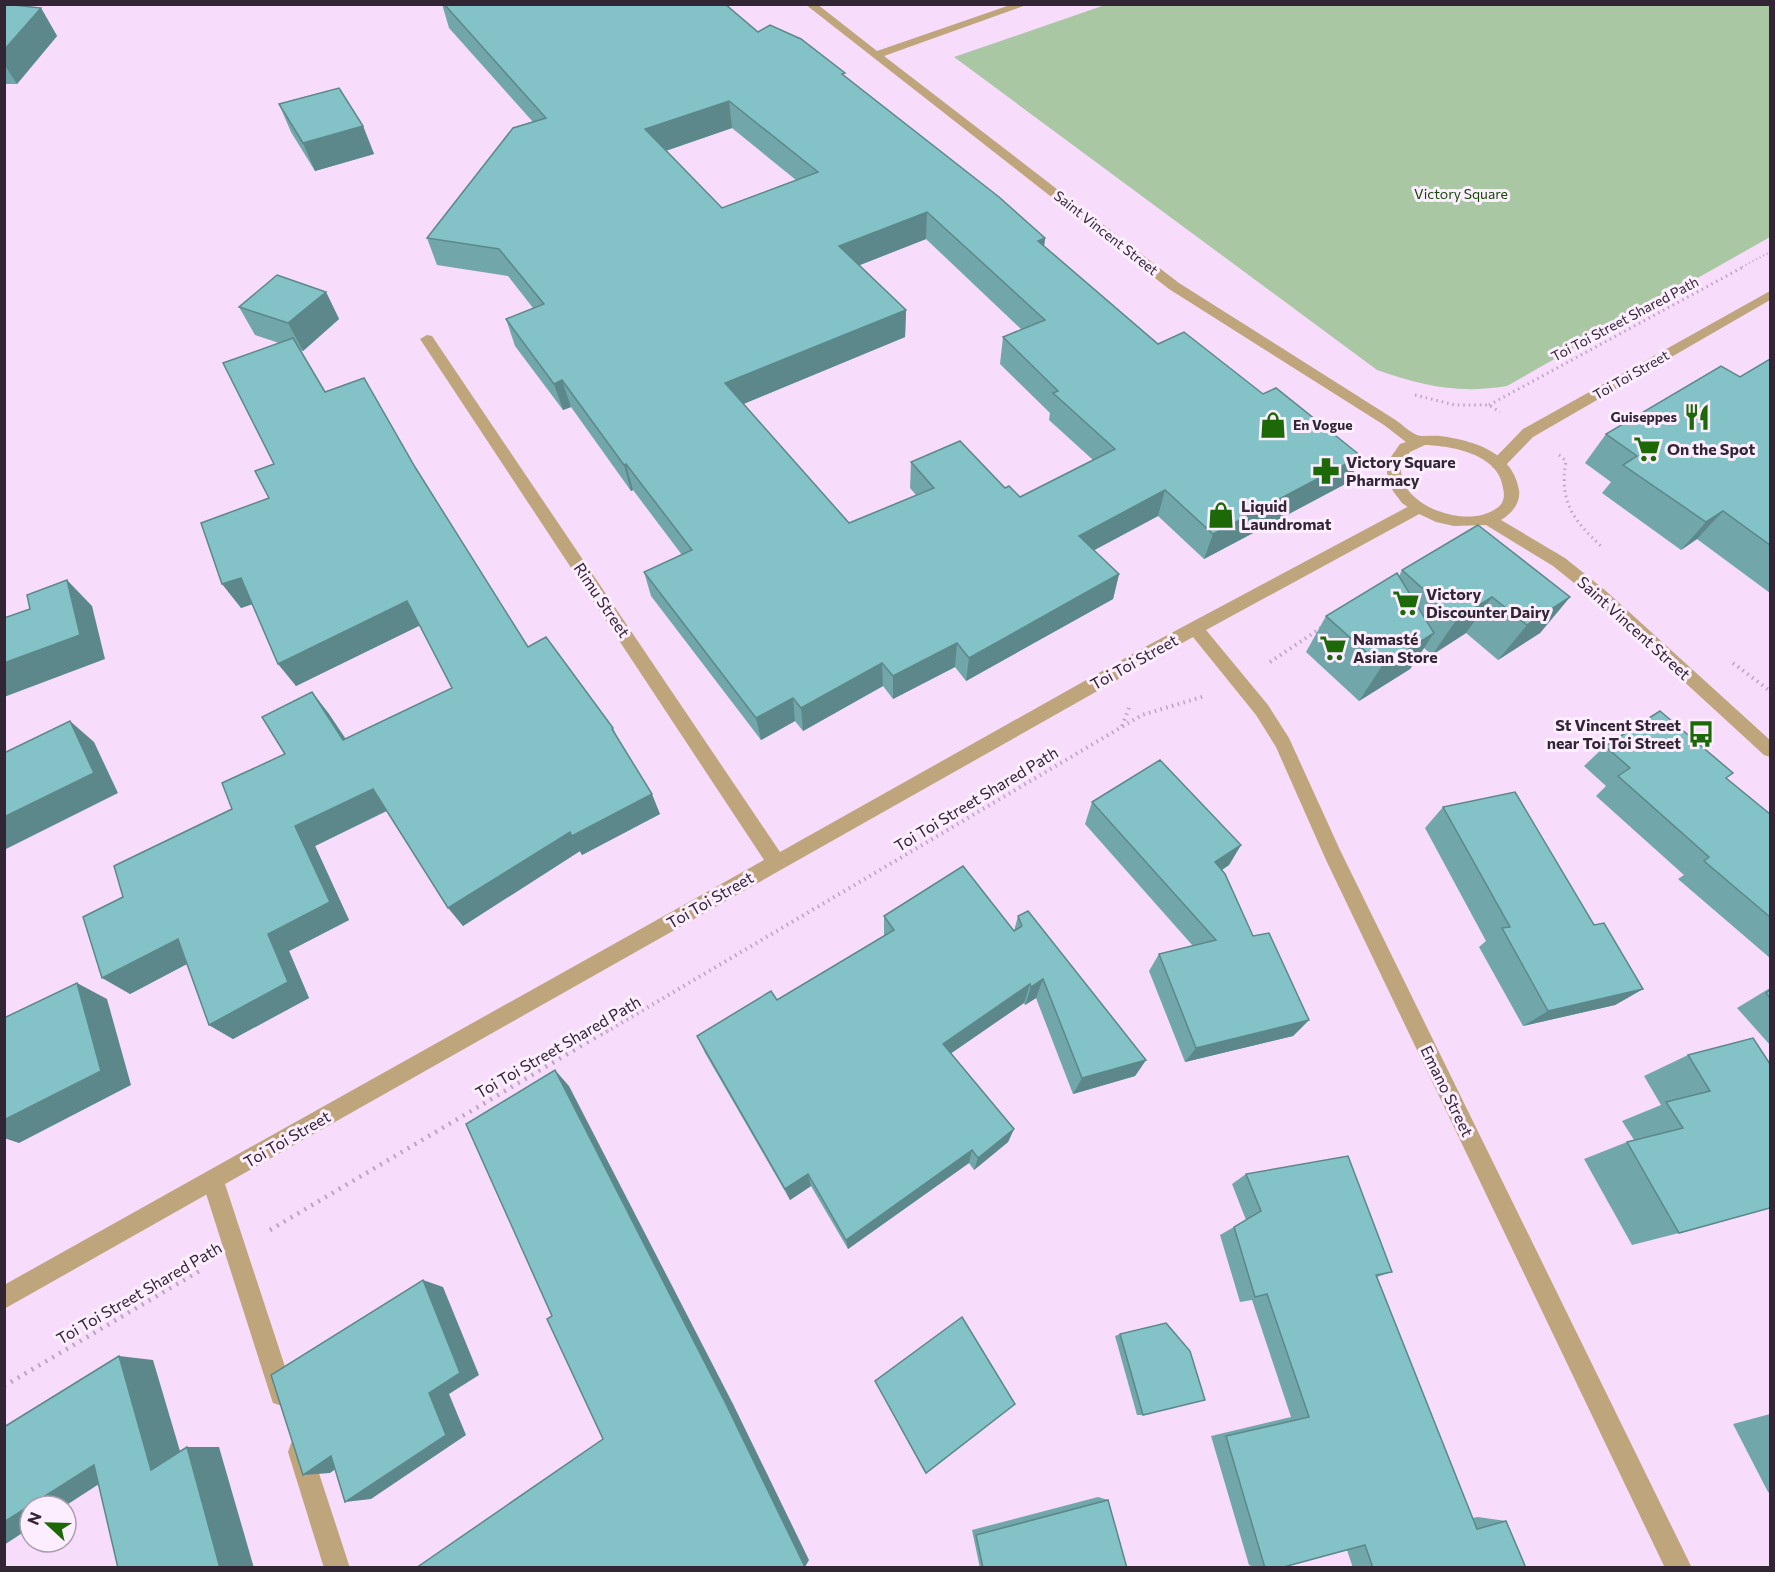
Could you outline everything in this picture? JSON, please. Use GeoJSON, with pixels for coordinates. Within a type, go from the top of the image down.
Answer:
{"type":"FeatureCollection","features":[{"type":"Feature","properties":{"kind":"street","name":"Saint Vincent Street"},"geometry":{"type":"LineString","coordinates":[[810,4],[1174,286],[1389,422],[1416,442]]}},
{"type":"Feature","properties":{"kind":"street"},"geometry":{"type":"LineString","coordinates":[[876,55],[1024,4]]}},
{"type":"Feature","properties":{"kind":"street","name":"Toi Toi Street"},"geometry":{"type":"LineString","coordinates":[[1498,464],[1528,433],[1770,295]]}},
{"type":"Feature","properties":{"kind":"street","name":"Rimu Street"},"geometry":{"type":"LineString","coordinates":[[427,339],[776,862]]}},
{"type":"Feature","properties":{"kind":"street"},"geometry":{"type":"LineString","coordinates":[[1437,440],[1459,443],[1481,451],[1498,464],[1509,478],[1512,495],[1509,504],[1501,512],[1488,519],[1467,522],[1445,519],[1418,508],[1404,496],[1394,480],[1393,464],[1398,454],[1416,442],[1437,440]]}},
{"type":"Feature","properties":{"kind":"street","name":"Toi Toi Street"},"geometry":{"type":"LineString","coordinates":[[4,1298],[1195,627],[1418,508]]}},
{"type":"Feature","properties":{"kind":"street","name":"Saint Vincent Street"},"geometry":{"type":"LineString","coordinates":[[1488,519],[1558,562],[1600,596],[1770,750]]}},
{"type":"Feature","properties":{"kind":"street","name":"Emano Street"},"geometry":{"type":"LineString","coordinates":[[1195,627],[1262,710],[1283,743],[1338,865],[1679,1568]]}},
{"type":"Feature","properties":{"kind":"street"},"geometry":{"type":"LineString","coordinates":[[213,1182],[337,1568]]}},
{"type":"Feature","properties":{"kind":"path","name":"Toi Toi Street Shared Path"},"geometry":{"type":"LineString","coordinates":[[1489,405],[1770,252]]}},
{"type":"Feature","properties":{"kind":"path"},"geometry":{"type":"LineString","coordinates":[[1410,394],[1455,405],[1489,405],[1496,410]]}},
{"type":"Feature","properties":{"kind":"path"},"geometry":{"type":"LineString","coordinates":[[1560,456],[1566,460],[1562,479],[1566,501],[1580,524],[1594,539]]}},
{"type":"Feature","properties":{"kind":"path"},"geometry":{"type":"LineString","coordinates":[[1266,665],[1322,628]]}},
{"type":"Feature","properties":{"kind":"path","name":"Toi Toi Street Shared Path"},"geometry":{"type":"LineString","coordinates":[[4,1386],[1122,726],[1142,715],[1192,701],[1210,693]]}},
{"type":"Feature","properties":{"kind":"path"},"geometry":{"type":"LineString","coordinates":[[1122,726],[1132,701]]}},
{"type":"Feature","properties":{"kind":"green space","name":"Victory Square"},"geometry":{"type":"Polygon","coordinates":[[[1105,5],[1770,5],[1770,237],[1507,386],[1457,389],[1426,384],[1377,370],[954,57],[1105,5]]]}},
{"type":"Feature","properties":{"kind":"building"},"geometry":{"type":"Polygon","coordinates":[[[4,4],[41,8],[4,50],[4,4]]]}},
{"type":"Feature","properties":{"kind":"building"},"geometry":{"type":"Polygon","coordinates":[[[444,4],[725,4],[758,32],[770,25],[801,39],[845,73],[842,74],[999,197],[1045,238],[1038,241],[1158,344],[1184,332],[1263,394],[1276,388],[1361,456],[1213,534],[1165,490],[1079,536],[1119,574],[969,658],[957,643],[893,676],[882,663],[801,708],[793,698],[756,718],[644,572],[692,550],[626,464],[624,465],[562,380],[554,384],[506,319],[544,304],[499,249],[427,238],[513,128],[546,118],[444,4]],[[729,101],[645,129],[722,208],[818,172],[729,101]],[[927,212],[839,246],[906,310],[725,383],[849,523],[934,488],[911,462],[960,441],[1005,488],[1009,486],[1020,497],[1115,449],[1053,393],[1058,391],[1003,337],[1045,320],[927,212]]]}},
{"type":"Feature","properties":{"kind":"building"},"geometry":{"type":"Polygon","coordinates":[[[339,88],[363,126],[303,143],[279,104],[339,88]]]}},
{"type":"Feature","properties":{"kind":"building"},"geometry":{"type":"Polygon","coordinates":[[[277,275],[326,292],[288,323],[239,307],[277,275]]]}},
{"type":"Feature","properties":{"kind":"building"},"geometry":{"type":"Polygon","coordinates":[[[293,338],[325,392],[364,378],[415,467],[528,647],[546,637],[613,728],[652,794],[572,836],[570,832],[448,908],[373,789],[295,826],[330,902],[268,934],[288,982],[209,1025],[178,939],[102,978],[83,917],[123,897],[114,866],[232,809],[222,783],[285,754],[262,717],[312,692],[343,740],[452,688],[407,601],[278,664],[241,578],[222,584],[201,523],[269,498],[255,471],[274,464],[223,363],[293,338]]]}},
{"type":"Feature","properties":{"kind":"building"},"geometry":{"type":"Polygon","coordinates":[[[1770,359],[1770,545],[1723,511],[1706,522],[1623,465],[1637,456],[1606,434],[1721,366],[1740,377],[1770,359]]]}},
{"type":"Feature","properties":{"kind":"building"},"geometry":{"type":"Polygon","coordinates":[[[1478,525],[1570,597],[1527,625],[1492,597],[1457,619],[1402,570],[1478,525]]]}},
{"type":"Feature","properties":{"kind":"building"},"geometry":{"type":"Polygon","coordinates":[[[1397,573],[1434,633],[1382,666],[1326,616],[1397,573]]]}},
{"type":"Feature","properties":{"kind":"building"},"geometry":{"type":"Polygon","coordinates":[[[67,580],[80,635],[4,663],[4,618],[30,609],[27,595],[67,580]]]}},
{"type":"Feature","properties":{"kind":"building"},"geometry":{"type":"Polygon","coordinates":[[[1660,711],[1733,773],[1726,778],[1770,814],[1770,917],[1704,861],[1709,857],[1618,776],[1630,768],[1605,746],[1660,711]]]}},
{"type":"Feature","properties":{"kind":"building"},"geometry":{"type":"Polygon","coordinates":[[[70,721],[94,773],[4,817],[4,753],[70,721]]]}},
{"type":"Feature","properties":{"kind":"building"},"geometry":{"type":"Polygon","coordinates":[[[1160,760],[1241,845],[1215,862],[1225,874],[1253,936],[1269,933],[1309,1020],[1196,1048],[1159,954],[1216,940],[1092,802],[1160,760]]]}},
{"type":"Feature","properties":{"kind":"building"},"geometry":{"type":"Polygon","coordinates":[[[1515,792],[1594,925],[1604,923],[1643,989],[1548,1011],[1502,928],[1510,927],[1443,807],[1515,792]]]}},
{"type":"Feature","properties":{"kind":"building"},"geometry":{"type":"Polygon","coordinates":[[[963,866],[1014,931],[1022,926],[1018,916],[1028,911],[1146,1060],[1082,1078],[1043,979],[1031,987],[1030,984],[943,1044],[1014,1129],[978,1158],[972,1150],[846,1240],[808,1174],[785,1189],[697,1036],[771,991],[777,1000],[894,930],[884,916],[963,866]]]}},
{"type":"Feature","properties":{"kind":"building"},"geometry":{"type":"Polygon","coordinates":[[[77,983],[101,1071],[4,1120],[4,1018],[77,983]]]}},
{"type":"Feature","properties":{"kind":"building"},"geometry":{"type":"Polygon","coordinates":[[[1753,1038],[1770,1064],[1770,1208],[1679,1233],[1627,1142],[1683,1128],[1666,1102],[1710,1091],[1688,1055],[1753,1038]]]}},
{"type":"Feature","properties":{"kind":"building"},"geometry":{"type":"Polygon","coordinates":[[[555,1070],[725,1402],[804,1568],[416,1568],[603,1439],[547,1319],[552,1316],[466,1124],[555,1070]]]}},
{"type":"Feature","properties":{"kind":"building"},"geometry":{"type":"Polygon","coordinates":[[[1348,1156],[1392,1272],[1376,1275],[1477,1529],[1506,1521],[1526,1568],[1373,1568],[1365,1545],[1280,1568],[1265,1568],[1226,1436],[1309,1417],[1267,1294],[1255,1297],[1234,1227],[1261,1211],[1246,1174],[1348,1156]]]}},
{"type":"Feature","properties":{"kind":"building"},"geometry":{"type":"Polygon","coordinates":[[[423,1280],[460,1373],[429,1393],[446,1435],[345,1502],[331,1456],[303,1475],[271,1375],[423,1280]]]}},
{"type":"Feature","properties":{"kind":"building"},"geometry":{"type":"Polygon","coordinates":[[[962,1317],[1015,1404],[926,1473],[875,1381],[962,1317]]]}},
{"type":"Feature","properties":{"kind":"building"},"geometry":{"type":"Polygon","coordinates":[[[1166,1323],[1190,1351],[1205,1400],[1143,1415],[1120,1334],[1166,1323]]]}},
{"type":"Feature","properties":{"kind":"building"},"geometry":{"type":"Polygon","coordinates":[[[119,1356],[151,1470],[187,1447],[220,1568],[118,1568],[94,1465],[48,1494],[18,1494],[18,1513],[4,1522],[4,1427],[119,1356]]]}},
{"type":"Feature","properties":{"kind":"building"},"geometry":{"type":"Polygon","coordinates":[[[1108,1500],[1127,1568],[983,1568],[976,1535],[1108,1500]]]}},
{"type":"Feature","properties":{"kind":"place","name":"Guiseppes"},"geometry":{"type":"Point","coordinates":[1697,417]}},
{"type":"Feature","properties":{"kind":"place","name":"En Vogue"},"geometry":{"type":"Point","coordinates":[1273,425]}},
{"type":"Feature","properties":{"kind":"place","name":"On the Spot"},"geometry":{"type":"Point","coordinates":[1647,449]}},
{"type":"Feature","properties":{"kind":"place","name":"Victory Square Pharmacy"},"geometry":{"type":"Point","coordinates":[1326,471]}},
{"type":"Feature","properties":{"kind":"place","name":"Liquid Laundromat"},"geometry":{"type":"Point","coordinates":[1221,515]}},
{"type":"Feature","properties":{"kind":"place","name":"Victory Discounter Dairy"},"geometry":{"type":"Point","coordinates":[1406,603]}},
{"type":"Feature","properties":{"kind":"place","name":"Namasté Asian Store"},"geometry":{"type":"Point","coordinates":[1333,648]}},
{"type":"Feature","properties":{"kind":"place","name":"St Vincent Street near Toi Toi Street"},"geometry":{"type":"Point","coordinates":[1701,734]}}]}
